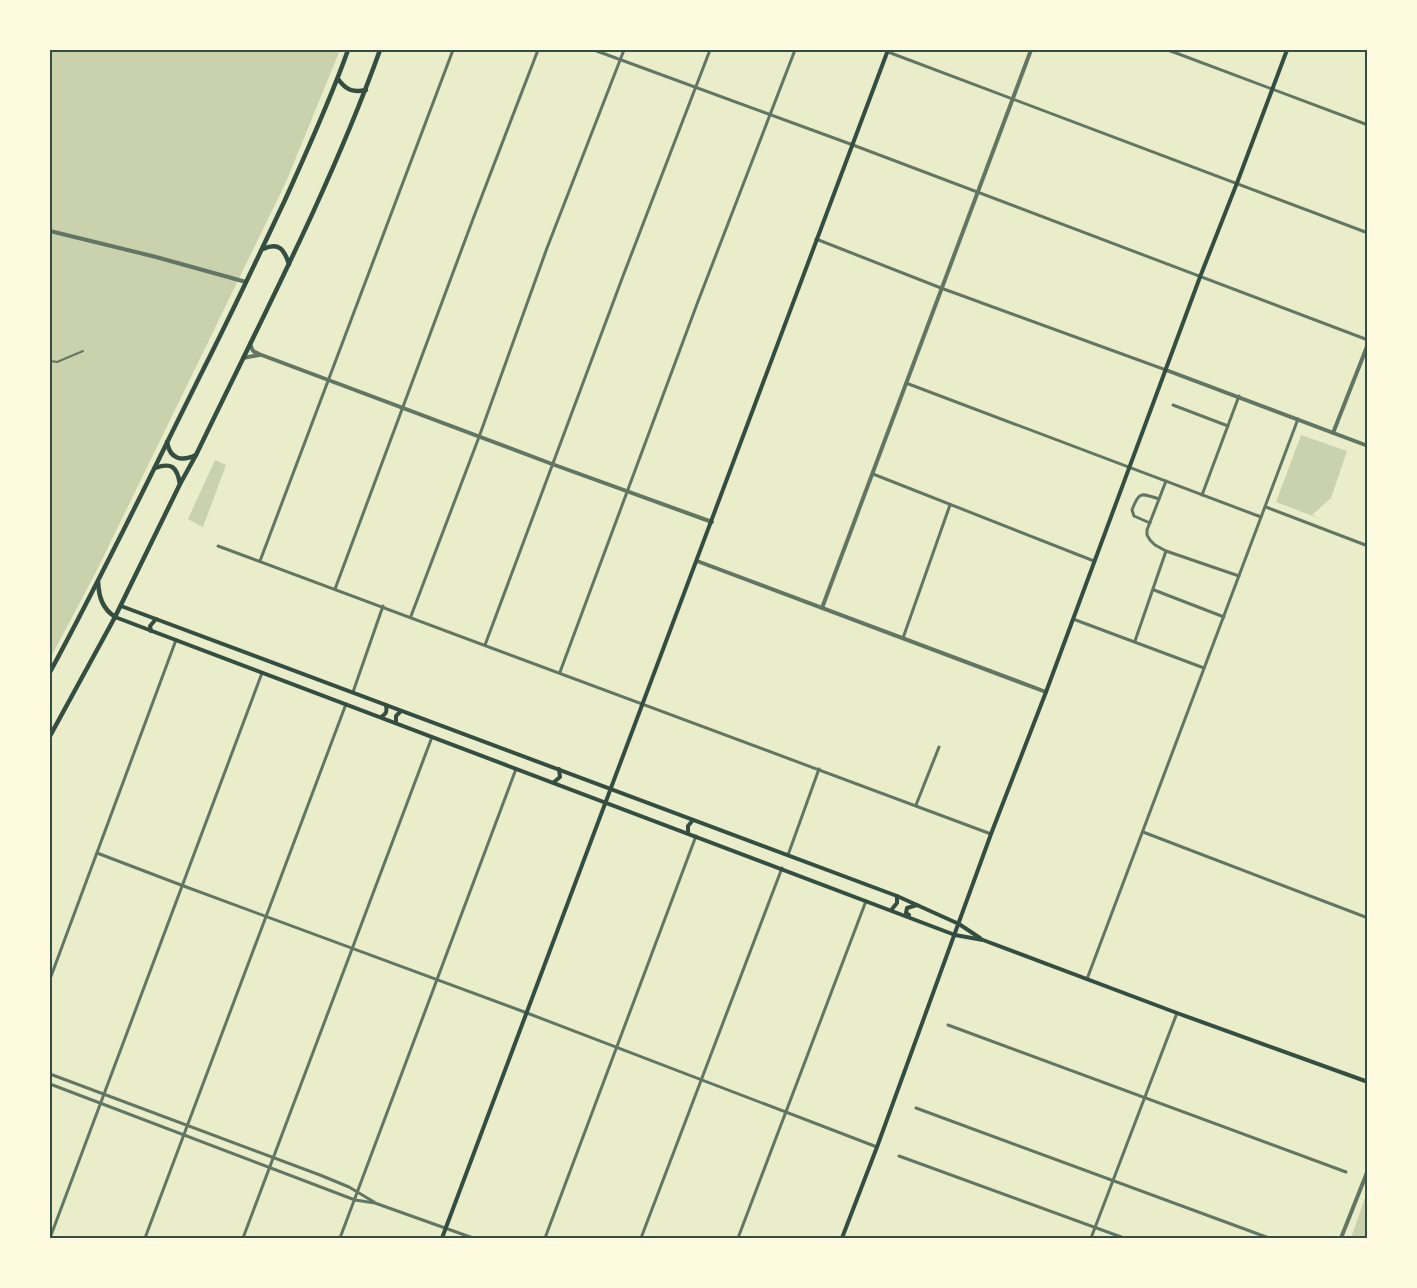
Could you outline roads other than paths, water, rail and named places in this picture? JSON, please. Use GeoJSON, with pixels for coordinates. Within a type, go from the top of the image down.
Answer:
{"type":"FeatureCollection","features":[{"type":"Feature","properties":{"kind":"highway"},"geometry":{"type":"LineString","coordinates":[[50,672],[98,582],[247,282],[300,168],[348,50]]}},
{"type":"Feature","properties":{"kind":"highway"},"geometry":{"type":"LineString","coordinates":[[50,736],[121,606],[289,264],[340,153],[381,50]]}},
{"type":"Feature","properties":{"kind":"highway"},"geometry":{"type":"LineString","coordinates":[[338,79],[354,92],[366,90]]}},
{"type":"Feature","properties":{"kind":"highway"},"geometry":{"type":"LineString","coordinates":[[262,249],[277,247],[285,253],[289,264]]}},
{"type":"Feature","properties":{"kind":"highway"},"geometry":{"type":"LineString","coordinates":[[167,442],[169,452],[175,456],[186,459],[196,455]]}},
{"type":"Feature","properties":{"kind":"highway"},"geometry":{"type":"LineString","coordinates":[[155,468],[166,465],[175,468],[180,484]]}},
{"type":"Feature","properties":{"kind":"highway"},"geometry":{"type":"LineString","coordinates":[[98,582],[99,596],[103,606],[115,617]]}},
{"type":"Feature","properties":{"kind":"main road"},"geometry":{"type":"LineString","coordinates":[[442,1239],[888,50]]}},
{"type":"Feature","properties":{"kind":"main road"},"geometry":{"type":"LineString","coordinates":[[842,1239],[991,834],[1287,50]]}},
{"type":"Feature","properties":{"kind":"main road"},"geometry":{"type":"LineString","coordinates":[[121,606],[918,904],[959,924],[983,940]]}},
{"type":"Feature","properties":{"kind":"main road"},"geometry":{"type":"LineString","coordinates":[[115,617],[955,935],[983,940],[1368,1082]]}},
{"type":"Feature","properties":{"kind":"main road"},"geometry":{"type":"LineString","coordinates":[[151,631],[150,626],[156,619]]}},
{"type":"Feature","properties":{"kind":"main road"},"geometry":{"type":"LineString","coordinates":[[381,717],[387,711],[386,705]]}},
{"type":"Feature","properties":{"kind":"main road"},"geometry":{"type":"LineString","coordinates":[[396,723],[396,716],[402,711]]}},
{"type":"Feature","properties":{"kind":"main road"},"geometry":{"type":"LineString","coordinates":[[554,783],[560,776],[559,769]]}},
{"type":"Feature","properties":{"kind":"main road"},"geometry":{"type":"LineString","coordinates":[[688,833],[687,826],[693,820]]}},
{"type":"Feature","properties":{"kind":"main road"},"geometry":{"type":"LineString","coordinates":[[891,910],[895,908],[897,896]]}},
{"type":"Feature","properties":{"kind":"main road"},"geometry":{"type":"LineString","coordinates":[[911,917],[906,913],[907,908],[918,904]]}},
{"type":"Feature","properties":{"kind":"street"},"geometry":{"type":"LineString","coordinates":[[260,561],[453,50]]}},
{"type":"Feature","properties":{"kind":"street"},"geometry":{"type":"LineString","coordinates":[[335,589],[538,50]]}},
{"type":"Feature","properties":{"kind":"street"},"geometry":{"type":"LineString","coordinates":[[594,50],[853,145],[1368,342],[1333,433]]}},
{"type":"Feature","properties":{"kind":"street"},"geometry":{"type":"LineString","coordinates":[[411,616],[547,248],[624,50]]}},
{"type":"Feature","properties":{"kind":"street"},"geometry":{"type":"LineString","coordinates":[[485,645],[710,50]]}},
{"type":"Feature","properties":{"kind":"street"},"geometry":{"type":"LineString","coordinates":[[560,672],[697,304],[795,50]]}},
{"type":"Feature","properties":{"kind":"street"},"geometry":{"type":"LineString","coordinates":[[888,50],[1368,233]]}},
{"type":"Feature","properties":{"kind":"street"},"geometry":{"type":"LineString","coordinates":[[822,608],[1031,50]]}},
{"type":"Feature","properties":{"kind":"street"},"geometry":{"type":"LineString","coordinates":[[1168,50],[1368,125]]}},
{"type":"Feature","properties":{"kind":"street"},"geometry":{"type":"LineString","coordinates":[[50,231],[247,282]]}},
{"type":"Feature","properties":{"kind":"street"},"geometry":{"type":"LineString","coordinates":[[816,239],[1368,446]]}},
{"type":"Feature","properties":{"kind":"street"},"geometry":{"type":"LineString","coordinates":[[249,344],[259,354],[712,522]]}},
{"type":"Feature","properties":{"kind":"street"},"geometry":{"type":"LineString","coordinates":[[51,362],[57,362],[83,351]]}},
{"type":"Feature","properties":{"kind":"street"},"geometry":{"type":"LineString","coordinates":[[243,358],[259,354]]}},
{"type":"Feature","properties":{"kind":"street"},"geometry":{"type":"LineString","coordinates":[[906,383],[1261,517]]}},
{"type":"Feature","properties":{"kind":"street"},"geometry":{"type":"LineString","coordinates":[[1202,495],[1239,396]]}},
{"type":"Feature","properties":{"kind":"street"},"geometry":{"type":"LineString","coordinates":[[1173,405],[1228,426]]}},
{"type":"Feature","properties":{"kind":"street"},"geometry":{"type":"LineString","coordinates":[[1087,979],[1298,420]]}},
{"type":"Feature","properties":{"kind":"street"},"geometry":{"type":"LineString","coordinates":[[873,474],[1094,561]]}},
{"type":"Feature","properties":{"kind":"street"},"geometry":{"type":"LineString","coordinates":[[1166,481],[1147,530],[1150,540],[1166,551],[1239,576]]}},
{"type":"Feature","properties":{"kind":"street"},"geometry":{"type":"LineString","coordinates":[[1150,523],[1134,516],[1132,510],[1141,494],[1159,500]]}},
{"type":"Feature","properties":{"kind":"street"},"geometry":{"type":"LineString","coordinates":[[903,638],[950,505]]}},
{"type":"Feature","properties":{"kind":"street"},"geometry":{"type":"LineString","coordinates":[[1265,507],[1368,546]]}},
{"type":"Feature","properties":{"kind":"street"},"geometry":{"type":"LineString","coordinates":[[218,546],[991,834]]}},
{"type":"Feature","properties":{"kind":"street"},"geometry":{"type":"LineString","coordinates":[[1135,641],[1166,551]]}},
{"type":"Feature","properties":{"kind":"street"},"geometry":{"type":"LineString","coordinates":[[697,561],[1046,692]]}},
{"type":"Feature","properties":{"kind":"street"},"geometry":{"type":"LineString","coordinates":[[1154,590],[1224,617]]}},
{"type":"Feature","properties":{"kind":"street"},"geometry":{"type":"LineString","coordinates":[[353,692],[384,606]]}},
{"type":"Feature","properties":{"kind":"street"},"geometry":{"type":"LineString","coordinates":[[1073,619],[1204,668]]}},
{"type":"Feature","properties":{"kind":"street"},"geometry":{"type":"LineString","coordinates":[[50,979],[176,640]]}},
{"type":"Feature","properties":{"kind":"street"},"geometry":{"type":"LineString","coordinates":[[50,1238],[262,673]]}},
{"type":"Feature","properties":{"kind":"street"},"geometry":{"type":"LineString","coordinates":[[145,1239],[346,704]]}},
{"type":"Feature","properties":{"kind":"street"},"geometry":{"type":"LineString","coordinates":[[243,1239],[432,737]]}},
{"type":"Feature","properties":{"kind":"street"},"geometry":{"type":"LineString","coordinates":[[916,805],[939,747]]}},
{"type":"Feature","properties":{"kind":"street"},"geometry":{"type":"LineString","coordinates":[[340,1239],[516,769]]}},
{"type":"Feature","properties":{"kind":"street"},"geometry":{"type":"LineString","coordinates":[[788,856],[819,769]]}},
{"type":"Feature","properties":{"kind":"street"},"geometry":{"type":"LineString","coordinates":[[1143,832],[1368,918]]}},
{"type":"Feature","properties":{"kind":"street"},"geometry":{"type":"LineString","coordinates":[[545,1239],[696,836]]}},
{"type":"Feature","properties":{"kind":"street"},"geometry":{"type":"LineString","coordinates":[[97,853],[877,1147]]}},
{"type":"Feature","properties":{"kind":"street"},"geometry":{"type":"LineString","coordinates":[[641,1239],[782,868]]}},
{"type":"Feature","properties":{"kind":"street"},"geometry":{"type":"LineString","coordinates":[[738,1239],[866,900]]}},
{"type":"Feature","properties":{"kind":"street"},"geometry":{"type":"LineString","coordinates":[[1091,1239],[1177,1013]]}},
{"type":"Feature","properties":{"kind":"street"},"geometry":{"type":"LineString","coordinates":[[948,1025],[1346,1172]]}},
{"type":"Feature","properties":{"kind":"street"},"geometry":{"type":"LineString","coordinates":[[50,1074],[273,1157],[358,1191],[375,1203]]}},
{"type":"Feature","properties":{"kind":"street"},"geometry":{"type":"LineString","coordinates":[[50,1084],[355,1200],[375,1203],[473,1239]]}},
{"type":"Feature","properties":{"kind":"street"},"geometry":{"type":"LineString","coordinates":[[916,1108],[1269,1239]]}},
{"type":"Feature","properties":{"kind":"street"},"geometry":{"type":"LineString","coordinates":[[899,1156],[1124,1239]]}},
{"type":"Feature","properties":{"kind":"street"},"geometry":{"type":"LineString","coordinates":[[1341,1239],[1368,1170]]}}]}
